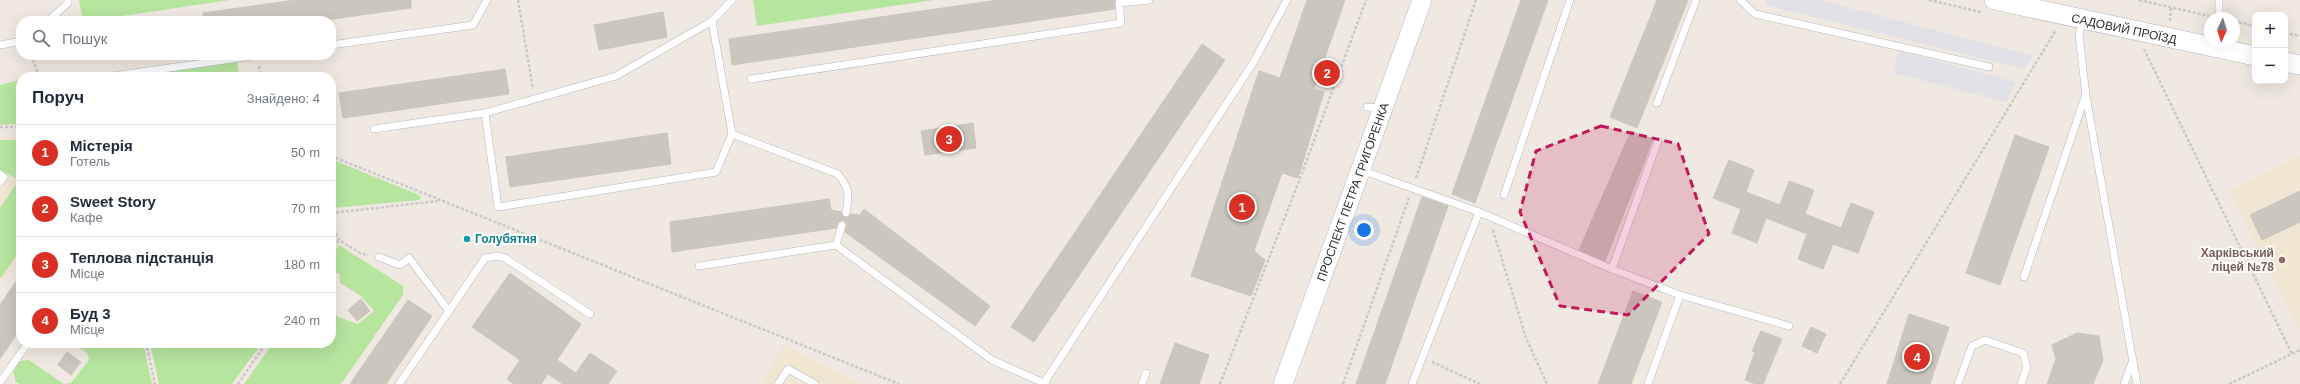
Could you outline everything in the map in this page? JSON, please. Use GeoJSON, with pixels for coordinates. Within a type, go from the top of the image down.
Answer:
{"type":"FeatureCollection","features":[{"type":"Feature","properties":{"kind":"main road","name":"ПРОСПЕКТ ПЕТРА ГРИГОРЕНКА"},"geometry":{"type":"LineString","coordinates":[[1283,384],[1361,170],[1376,108],[1422,0]]}},
{"type":"Feature","properties":{"kind":"main road","name":"САДОВИЙ ПРОЇЗД"},"geometry":{"type":"LineString","coordinates":[[1994,0],[2076,19],[2204,42]]}},
{"type":"Feature","properties":{"kind":"main road","name":"САДОВИЙ ПРОЇЗД"},"geometry":{"type":"LineString","coordinates":[[2232,48],[2252,55]]}},
{"type":"Feature","properties":{"kind":"main road"},"geometry":{"type":"LineString","coordinates":[[2288,63],[2300,66]]}},
{"type":"Feature","properties":{"kind":"lane"},"geometry":{"type":"LineString","coordinates":[[54,16],[68,3],[68,0]]}},
{"type":"Feature","properties":{"kind":"lane"},"geometry":{"type":"LineString","coordinates":[[336,44],[473,25],[487,0]]}},
{"type":"Feature","properties":{"kind":"lane"},"geometry":{"type":"LineString","coordinates":[[374,129],[485,113],[616,76],[712,21],[732,0]]}},
{"type":"Feature","properties":{"kind":"lane"},"geometry":{"type":"LineString","coordinates":[[751,79],[1121,23],[1119,3],[1149,0]]}},
{"type":"Feature","properties":{"kind":"lane"},"geometry":{"type":"LineString","coordinates":[[699,266],[836,245],[992,360],[1045,383],[1253,63],[1287,0]]}},
{"type":"Feature","properties":{"kind":"lane"},"geometry":{"type":"LineString","coordinates":[[1504,194],[1570,0]]}},
{"type":"Feature","properties":{"kind":"lane"},"geometry":{"type":"LineString","coordinates":[[1658,103],[1696,0]]}},
{"type":"Feature","properties":{"kind":"lane"},"geometry":{"type":"LineString","coordinates":[[1740,0],[1755,14],[1989,67]]}},
{"type":"Feature","properties":{"kind":"lane"},"geometry":{"type":"LineString","coordinates":[[2218,0],[2219,12]]}},
{"type":"Feature","properties":{"kind":"lane"},"geometry":{"type":"LineString","coordinates":[[2076,19],[2086,96],[2137,384]]}},
{"type":"Feature","properties":{"kind":"lane"},"geometry":{"type":"LineString","coordinates":[[485,113],[498,207],[716,172],[732,134],[712,21]]}},
{"type":"Feature","properties":{"kind":"lane"},"geometry":{"type":"LineString","coordinates":[[0,46],[16,42]]}},
{"type":"Feature","properties":{"kind":"lane"},"geometry":{"type":"LineString","coordinates":[[147,72],[227,60]]}},
{"type":"Feature","properties":{"kind":"lane"},"geometry":{"type":"LineString","coordinates":[[2024,277],[2086,96]]}},
{"type":"Feature","properties":{"kind":"lane"},"geometry":{"type":"LineString","coordinates":[[732,134],[838,174],[847,186],[849,196],[846,213]]}},
{"type":"Feature","properties":{"kind":"lane"},"geometry":{"type":"LineString","coordinates":[[1612,269],[1658,141]]}},
{"type":"Feature","properties":{"kind":"lane"},"geometry":{"type":"LineString","coordinates":[[1361,170],[1479,212],[1612,269],[1680,295],[1789,326]]}},
{"type":"Feature","properties":{"kind":"lane"},"geometry":{"type":"LineString","coordinates":[[0,174],[4,177],[0,182]]}},
{"type":"Feature","properties":{"kind":"lane"},"geometry":{"type":"LineString","coordinates":[[1412,384],[1479,212]]}},
{"type":"Feature","properties":{"kind":"lane"},"geometry":{"type":"LineString","coordinates":[[836,245],[842,225]]}},
{"type":"Feature","properties":{"kind":"lane"},"geometry":{"type":"LineString","coordinates":[[399,384],[485,258],[498,256],[505,258],[590,314]]}},
{"type":"Feature","properties":{"kind":"lane"},"geometry":{"type":"LineString","coordinates":[[379,257],[400,265],[409,258],[449,311]]}},
{"type":"Feature","properties":{"kind":"lane"},"geometry":{"type":"LineString","coordinates":[[1648,384],[1680,295]]}},
{"type":"Feature","properties":{"kind":"lane"},"geometry":{"type":"LineString","coordinates":[[1958,384],[1972,346],[1985,340],[2023,353],[2027,367],[2021,384]]}},
{"type":"Feature","properties":{"kind":"lane"},"geometry":{"type":"LineString","coordinates":[[0,382],[24,348]]}},
{"type":"Feature","properties":{"kind":"lane"},"geometry":{"type":"LineString","coordinates":[[2124,384],[2133,360]]}},
{"type":"Feature","properties":{"kind":"lane"},"geometry":{"type":"LineString","coordinates":[[778,384],[788,369],[815,384]]}},
{"type":"Feature","properties":{"kind":"lane"},"geometry":{"type":"LineString","coordinates":[[1142,384],[1146,373]]}},
{"type":"Feature","properties":{"kind":"path"},"geometry":{"type":"LineString","coordinates":[[518,0],[535,99]]}},
{"type":"Feature","properties":{"kind":"path"},"geometry":{"type":"LineString","coordinates":[[1220,384],[1299,181],[1366,0]]}},
{"type":"Feature","properties":{"kind":"path"},"geometry":{"type":"LineString","coordinates":[[1343,384],[1476,0]]}},
{"type":"Feature","properties":{"kind":"path"},"geometry":{"type":"LineString","coordinates":[[2139,0],[2204,15]]}},
{"type":"Feature","properties":{"kind":"path"},"geometry":{"type":"LineString","coordinates":[[1840,384],[2056,30],[2076,19]]}},
{"type":"Feature","properties":{"kind":"path"},"geometry":{"type":"LineString","coordinates":[[2240,22],[2252,25]]}},
{"type":"Feature","properties":{"kind":"path"},"geometry":{"type":"LineString","coordinates":[[2288,34],[2300,36]]}},
{"type":"Feature","properties":{"kind":"path"},"geometry":{"type":"LineString","coordinates":[[2144,49],[2292,354]]}},
{"type":"Feature","properties":{"kind":"path"},"geometry":{"type":"LineString","coordinates":[[33,60],[37,72]]}},
{"type":"Feature","properties":{"kind":"path"},"geometry":{"type":"LineString","coordinates":[[0,128],[16,127]]}},
{"type":"Feature","properties":{"kind":"path"},"geometry":{"type":"LineString","coordinates":[[336,158],[899,384]]}},
{"type":"Feature","properties":{"kind":"path"},"geometry":{"type":"LineString","coordinates":[[336,212],[439,200]]}},
{"type":"Feature","properties":{"kind":"path"},"geometry":{"type":"LineString","coordinates":[[1489,217],[1526,338],[1547,384]]}},
{"type":"Feature","properties":{"kind":"path"},"geometry":{"type":"LineString","coordinates":[[336,232],[339,240],[360,253],[379,257]]}},
{"type":"Feature","properties":{"kind":"path"},"geometry":{"type":"LineString","coordinates":[[336,244],[339,240]]}},
{"type":"Feature","properties":{"kind":"path"},"geometry":{"type":"LineString","coordinates":[[147,348],[155,384]]}},
{"type":"Feature","properties":{"kind":"path"},"geometry":{"type":"LineString","coordinates":[[238,384],[263,348]]}},
{"type":"Feature","properties":{"kind":"path"},"geometry":{"type":"LineString","coordinates":[[2229,384],[2300,350]]}},
{"type":"Feature","properties":{"kind":"path"},"geometry":{"type":"LineString","coordinates":[[1422,358],[1480,384]]}},
{"type":"Feature","properties":{"kind":"highlighted area"},"geometry":{"type":"Polygon","coordinates":[[[1601,126],[1678,144],[1709,234],[1628,315],[1560,306],[1520,212],[1536,151],[1601,126]]]}},
{"type":"Feature","properties":{"kind":"shaded area"},"geometry":{"type":"Polygon","coordinates":[[[1766,0],[1819,0],[2033,56],[2025,69],[1765,5],[1766,0]]]}},
{"type":"Feature","properties":{"kind":"shaded area"},"geometry":{"type":"Polygon","coordinates":[[[1899,51],[2015,82],[2007,102],[1893,73],[1899,51]]]}},
{"type":"Feature","properties":{"kind":"shaded area"},"geometry":{"type":"Polygon","coordinates":[[[0,137],[16,137],[16,261],[0,284],[0,137]]]}},
{"type":"Feature","properties":{"kind":"shaded area","name":"Харківський ліцей №78"},"geometry":{"type":"Polygon","coordinates":[[[2300,156],[2300,330],[2228,191],[2300,156]]]}},
{"type":"Feature","properties":{"kind":"shaded area"},"geometry":{"type":"Polygon","coordinates":[[[784,344],[861,384],[762,384],[784,344]]]}},
{"type":"Feature","properties":{"kind":"green space"},"geometry":{"type":"Polygon","coordinates":[[[79,0],[230,0],[122,16],[82,16],[79,0]]]}},
{"type":"Feature","properties":{"kind":"green space"},"geometry":{"type":"Polygon","coordinates":[[[753,0],[934,0],[757,26],[753,0]]]}},
{"type":"Feature","properties":{"kind":"green space"},"geometry":{"type":"Polygon","coordinates":[[[237,62],[239,72],[161,72],[237,62]]]}},
{"type":"Feature","properties":{"kind":"green space"},"geometry":{"type":"Polygon","coordinates":[[[16,81],[16,124],[0,125],[0,85],[16,81]]]}},
{"type":"Feature","properties":{"kind":"green space"},"geometry":{"type":"Polygon","coordinates":[[[0,140],[16,140],[16,178],[0,170],[0,140]]]}},
{"type":"Feature","properties":{"kind":"green space"},"geometry":{"type":"Polygon","coordinates":[[[336,161],[419,195],[421,197],[419,200],[336,208],[336,161]]]}},
{"type":"Feature","properties":{"kind":"green space"},"geometry":{"type":"Polygon","coordinates":[[[16,184],[16,256],[0,279],[0,208],[16,184]]]}},
{"type":"Feature","properties":{"kind":"green space"},"geometry":{"type":"Polygon","coordinates":[[[339,245],[403,286],[403,295],[341,384],[244,384],[269,348],[336,348],[336,314],[338,317],[358,324],[374,311],[361,296],[340,283],[339,274],[336,273],[336,250],[339,245]]]}},
{"type":"Feature","properties":{"kind":"green space"},"geometry":{"type":"Polygon","coordinates":[[[80,348],[144,348],[152,384],[64,384],[71,383],[89,360],[87,353],[80,348]]]}},
{"type":"Feature","properties":{"kind":"green space"},"geometry":{"type":"Polygon","coordinates":[[[151,348],[258,348],[232,384],[159,384],[151,348]]]}},
{"type":"Feature","properties":{"kind":"green space"},"geometry":{"type":"Polygon","coordinates":[[[29,360],[64,384],[20,384],[16,382],[13,372],[20,361],[29,360]]]}},
{"type":"Feature","properties":{"kind":"building"},"geometry":{"type":"Polygon","coordinates":[[[296,0],[411,0],[411,8],[336,19],[336,16],[203,16],[203,13],[296,0]]]}},
{"type":"Feature","properties":{"kind":"building"},"geometry":{"type":"Polygon","coordinates":[[[998,0],[1115,0],[1115,9],[732,65],[729,39],[998,0]]]}},
{"type":"Feature","properties":{"kind":"building"},"geometry":{"type":"Polygon","coordinates":[[[1307,0],[1345,0],[1314,89],[1324,92],[1298,178],[1282,173],[1254,251],[1265,260],[1251,296],[1191,276],[1259,71],[1280,78],[1307,0]]]}},
{"type":"Feature","properties":{"kind":"building"},"geometry":{"type":"Polygon","coordinates":[[[1521,0],[1548,0],[1475,203],[1452,194],[1521,0]]]}},
{"type":"Feature","properties":{"kind":"building"},"geometry":{"type":"Polygon","coordinates":[[[1657,0],[1688,0],[1637,128],[1610,117],[1657,0]]]}},
{"type":"Feature","properties":{"kind":"building"},"geometry":{"type":"Polygon","coordinates":[[[663,12],[667,37],[599,50],[594,25],[663,12]]]}},
{"type":"Feature","properties":{"kind":"building"},"geometry":{"type":"Polygon","coordinates":[[[1202,44],[1225,60],[1034,342],[1011,327],[1202,44]]]}},
{"type":"Feature","properties":{"kind":"building"},"geometry":{"type":"Polygon","coordinates":[[[505,69],[509,94],[343,118],[339,93],[505,69]]]}},
{"type":"Feature","properties":{"kind":"building"},"geometry":{"type":"Polygon","coordinates":[[[973,123],[976,148],[925,155],[921,131],[973,123]]]}},
{"type":"Feature","properties":{"kind":"building"},"geometry":{"type":"Polygon","coordinates":[[[1631,131],[1653,139],[1605,261],[1579,250],[1631,131]]]}},
{"type":"Feature","properties":{"kind":"building"},"geometry":{"type":"Polygon","coordinates":[[[667,133],[671,164],[510,187],[506,157],[667,133]]]}},
{"type":"Feature","properties":{"kind":"building"},"geometry":{"type":"Polygon","coordinates":[[[2015,135],[2049,147],[2000,285],[1966,273],[2015,135]]]}},
{"type":"Feature","properties":{"kind":"building"},"geometry":{"type":"Polygon","coordinates":[[[1729,160],[1754,170],[1746,192],[1780,205],[1789,181],[1814,190],[1805,214],[1841,228],[1851,203],[1874,212],[1858,253],[1833,244],[1823,269],[1798,259],[1807,234],[1766,218],[1757,243],[1732,233],[1741,209],[1713,198],[1729,160]]]}},
{"type":"Feature","properties":{"kind":"building"},"geometry":{"type":"Polygon","coordinates":[[[2300,191],[2300,222],[2262,240],[2250,215],[2300,191]]]}},
{"type":"Feature","properties":{"kind":"building"},"geometry":{"type":"Polygon","coordinates":[[[1422,197],[1448,206],[1385,384],[1356,384],[1422,197]]]}},
{"type":"Feature","properties":{"kind":"building"},"geometry":{"type":"Polygon","coordinates":[[[829,199],[831,210],[841,212],[845,218],[851,214],[860,215],[864,209],[990,306],[975,326],[845,232],[847,224],[843,220],[838,222],[836,228],[672,252],[670,222],[829,199]]]}},
{"type":"Feature","properties":{"kind":"building"},"geometry":{"type":"Polygon","coordinates":[[[510,273],[581,324],[557,360],[576,373],[590,353],[617,371],[608,384],[563,384],[548,374],[541,384],[514,384],[507,379],[520,360],[472,327],[510,273]]]}},
{"type":"Feature","properties":{"kind":"building"},"geometry":{"type":"Polygon","coordinates":[[[16,281],[16,335],[0,359],[0,305],[16,281]]]}},
{"type":"Feature","properties":{"kind":"building"},"geometry":{"type":"Polygon","coordinates":[[[1633,291],[1662,302],[1631,384],[1598,384],[1633,291]]]}},
{"type":"Feature","properties":{"kind":"building"},"geometry":{"type":"Polygon","coordinates":[[[361,299],[370,311],[357,321],[348,310],[361,299]]]}},
{"type":"Feature","properties":{"kind":"building"},"geometry":{"type":"Polygon","coordinates":[[[408,300],[432,316],[386,384],[350,384],[408,300]]]}},
{"type":"Feature","properties":{"kind":"building"},"geometry":{"type":"Polygon","coordinates":[[[1909,314],[1949,327],[1930,384],[1887,384],[1909,314]]]}},
{"type":"Feature","properties":{"kind":"building"},"geometry":{"type":"Polygon","coordinates":[[[1811,327],[1826,334],[1817,353],[1802,346],[1811,327]]]}},
{"type":"Feature","properties":{"kind":"building"},"geometry":{"type":"Polygon","coordinates":[[[1761,331],[1782,339],[1763,384],[1756,384],[1745,380],[1755,352],[1752,351],[1761,331]]]}},
{"type":"Feature","properties":{"kind":"building"},"geometry":{"type":"Polygon","coordinates":[[[2077,333],[2099,336],[2103,360],[2093,384],[2047,384],[2056,359],[2052,345],[2077,333]]]}},
{"type":"Feature","properties":{"kind":"building"},"geometry":{"type":"Polygon","coordinates":[[[1175,343],[1209,355],[1199,384],[1160,384],[1175,343]]]}},
{"type":"Feature","properties":{"kind":"building"},"geometry":{"type":"Polygon","coordinates":[[[67,352],[81,362],[71,375],[58,365],[67,352]]]}},
{"type":"Feature","properties":{"kind":"place","name":"Sweet Story"},"geometry":{"type":"Point","coordinates":[1327,73]}},
{"type":"Feature","properties":{"kind":"place","name":"Теплова підстанція"},"geometry":{"type":"Point","coordinates":[949,139]}},
{"type":"Feature","properties":{"kind":"place","name":"Містерія"},"geometry":{"type":"Point","coordinates":[1242,207]}},
{"type":"Feature","properties":{"kind":"place","name":"Голубятня"},"geometry":{"type":"Point","coordinates":[467,239]}},
{"type":"Feature","properties":{"kind":"place","name":"Харківський ліцей №78"},"geometry":{"type":"Point","coordinates":[2282,260]}},
{"type":"Feature","properties":{"kind":"place","name":"Буд 3"},"geometry":{"type":"Point","coordinates":[1917,357]}}]}
